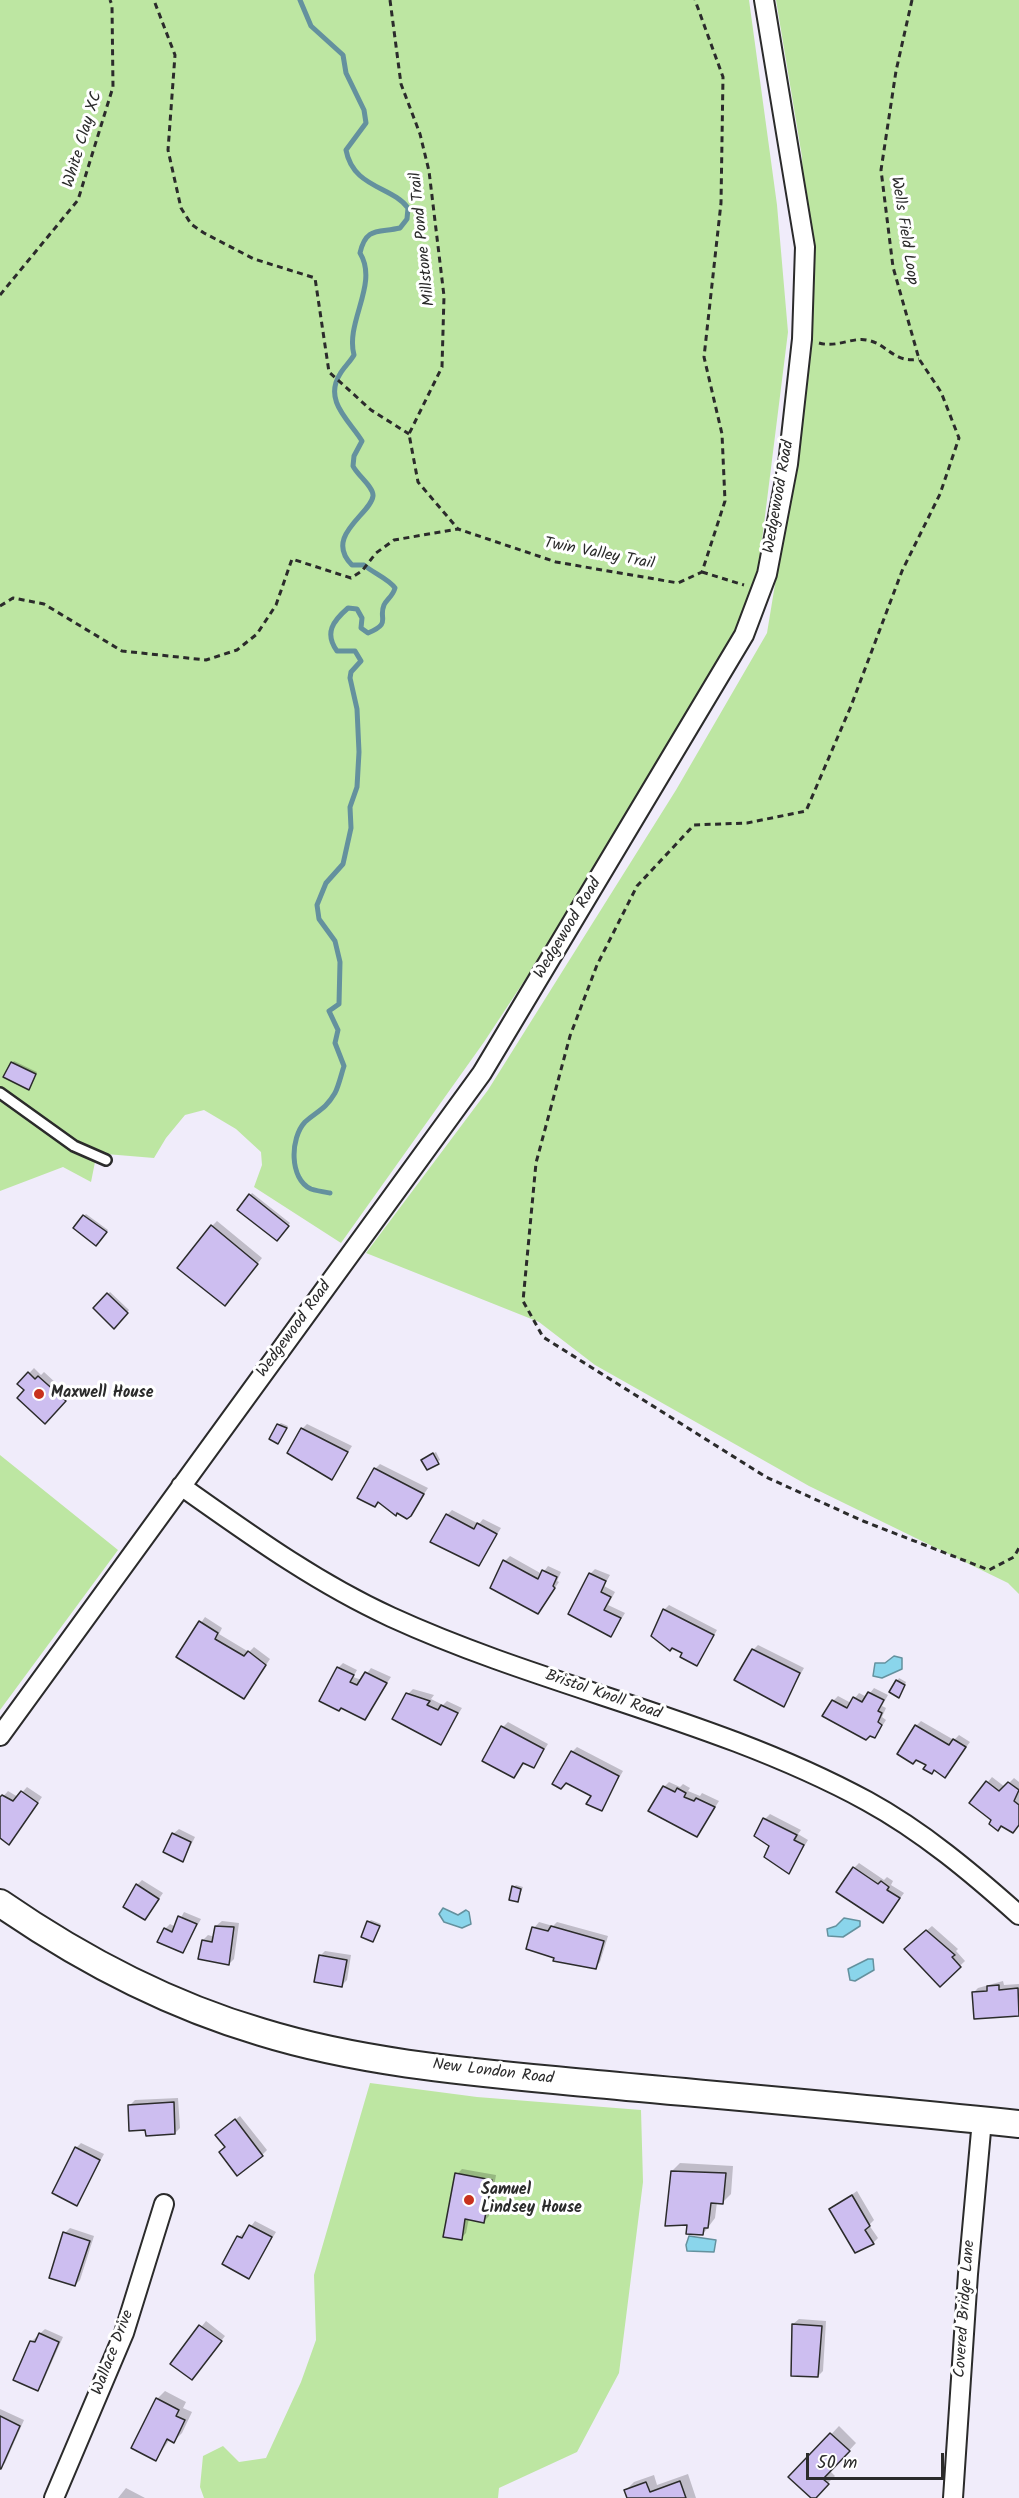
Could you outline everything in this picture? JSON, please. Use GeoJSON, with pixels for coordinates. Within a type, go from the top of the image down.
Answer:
{"type":"FeatureCollection","features":[{"type":"Feature","properties":{"kind":"main road","name":"New London Road"},"geometry":{"type":"LineString","coordinates":[[0,1903],[79,1954],[154,1993],[212,2016],[315,2046],[375,2058],[468,2071],[1019,2124]]}},
{"type":"Feature","properties":{"kind":"street","name":"Wedgewood Road"},"geometry":{"type":"LineString","coordinates":[[0,1736],[482,1073],[744,635],[767,574],[788,464],[802,339],[805,247],[764,0]]}},
{"type":"Feature","properties":{"kind":"street","name":"Bristol Knoll Road"},"geometry":{"type":"LineString","coordinates":[[181,1486],[292,1565],[391,1617],[520,1668],[723,1736],[781,1760],[867,1801],[930,1840],[1019,1915]]}},
{"type":"Feature","properties":{"kind":"street","name":"Covered Bridge Lane"},"geometry":{"type":"LineString","coordinates":[[953,2498],[968,2274],[982,2120]]}},
{"type":"Feature","properties":{"kind":"street","name":"Wallace Drive"},"geometry":{"type":"LineString","coordinates":[[54,2498],[124,2333],[164,2204]]}},
{"type":"Feature","properties":{"kind":"lane"},"geometry":{"type":"LineString","coordinates":[[0,1093],[74,1146],[106,1160]]}},
{"type":"Feature","properties":{"kind":"path","name":"White Clay XC"},"geometry":{"type":"LineString","coordinates":[[0,295],[78,201],[113,87],[112,5],[110,0]]}},
{"type":"Feature","properties":{"kind":"path","name":"Millstone Pond Trail"},"geometry":{"type":"LineString","coordinates":[[390,0],[401,84],[420,134],[429,171],[444,296],[442,367],[409,434]]}},
{"type":"Feature","properties":{"kind":"path"},"geometry":{"type":"LineString","coordinates":[[695,0],[723,77],[721,203],[704,357],[722,434],[725,501],[702,572],[761,590]]}},
{"type":"Feature","properties":{"kind":"path","name":"Wells Field Loop"},"geometry":{"type":"LineString","coordinates":[[912,0],[896,71],[881,170],[893,267],[919,359],[942,392],[959,438],[940,494],[902,571],[851,706],[806,811],[747,823],[693,825],[637,886],[597,966],[570,1036],[536,1163],[523,1301],[543,1337],[766,1477],[863,1521],[989,1569],[1014,1557],[1019,1548]]}},
{"type":"Feature","properties":{"kind":"path"},"geometry":{"type":"LineString","coordinates":[[155,3],[175,55],[168,150],[181,208],[191,224],[254,259],[315,278],[331,374],[371,410],[409,434],[418,482],[458,529]]}},
{"type":"Feature","properties":{"kind":"path"},"geometry":{"type":"LineString","coordinates":[[802,339],[831,346],[866,339],[906,362],[919,359]]}},
{"type":"Feature","properties":{"kind":"path","name":"Twin Valley Trail"},"geometry":{"type":"LineString","coordinates":[[0,606],[13,597],[44,604],[122,651],[206,660],[237,650],[257,634],[276,605],[292,559],[351,578],[362,572],[376,553],[394,540],[458,529],[556,562],[678,583],[702,572]]}},
{"type":"Feature","properties":{"kind":"green space"},"geometry":{"type":"Polygon","coordinates":[[[0,0],[749,0],[777,205],[788,332],[758,572],[735,634],[567,916],[484,1042],[341,1243],[254,1187],[262,1165],[261,1152],[236,1129],[204,1110],[185,1115],[166,1138],[154,1158],[106,1154],[95,1162],[91,1182],[63,1167],[0,1191],[0,0]]]}},
{"type":"Feature","properties":{"kind":"green space"},"geometry":{"type":"Polygon","coordinates":[[[776,0],[1019,0],[1019,1594],[1008,1583],[809,1486],[595,1365],[539,1322],[366,1253],[488,1090],[676,790],[767,633],[794,469],[807,321],[802,157],[776,0]]]}},
{"type":"Feature","properties":{"kind":"green space"},"geometry":{"type":"Polygon","coordinates":[[[0,1455],[118,1550],[0,1710],[0,1455]]]}},
{"type":"Feature","properties":{"kind":"green space"},"geometry":{"type":"Polygon","coordinates":[[[370,2083],[477,2097],[641,2110],[643,2182],[619,2373],[577,2452],[499,2488],[498,2498],[204,2498],[200,2487],[203,2456],[223,2446],[239,2462],[266,2458],[301,2382],[316,2340],[314,2275],[370,2083]]]}},
{"type":"Feature","properties":{"kind":"water"},"geometry":{"type":"Polygon","coordinates":[[[894,1656],[902,1658],[902,1669],[882,1678],[873,1676],[875,1663],[885,1663],[894,1656]]]}},
{"type":"Feature","properties":{"kind":"water"},"geometry":{"type":"Polygon","coordinates":[[[443,1908],[458,1915],[466,1910],[469,1912],[471,1924],[462,1928],[444,1922],[439,1914],[443,1908]]]}},
{"type":"Feature","properties":{"kind":"water"},"geometry":{"type":"Polygon","coordinates":[[[844,1918],[860,1921],[860,1926],[843,1937],[828,1936],[827,1929],[836,1926],[844,1918]]]}},
{"type":"Feature","properties":{"kind":"water"},"geometry":{"type":"Polygon","coordinates":[[[868,1959],[873,1959],[874,1970],[855,1981],[850,1980],[848,1969],[868,1959]]]}},
{"type":"Feature","properties":{"kind":"water"},"geometry":{"type":"Polygon","coordinates":[[[689,2236],[716,2240],[714,2252],[687,2251],[689,2236]]]}},
{"type":"Feature","properties":{"kind":"building"},"geometry":{"type":"Polygon","coordinates":[[[11,1062],[36,1074],[29,1090],[3,1077],[11,1062]]]}},
{"type":"Feature","properties":{"kind":"building"},"geometry":{"type":"Polygon","coordinates":[[[249,1194],[289,1226],[277,1241],[237,1210],[249,1194]]]}},
{"type":"Feature","properties":{"kind":"building"},"geometry":{"type":"Polygon","coordinates":[[[83,1215],[107,1232],[96,1246],[73,1228],[83,1215]]]}},
{"type":"Feature","properties":{"kind":"building"},"geometry":{"type":"Polygon","coordinates":[[[211,1225],[258,1264],[225,1306],[177,1268],[211,1225]]]}},
{"type":"Feature","properties":{"kind":"building"},"geometry":{"type":"Polygon","coordinates":[[[107,1293],[128,1313],[114,1329],[93,1308],[107,1293]]]}},
{"type":"Feature","properties":{"kind":"building","name":"Maxwell House"},"geometry":{"type":"Polygon","coordinates":[[[28,1372],[35,1379],[38,1376],[66,1401],[45,1424],[17,1398],[24,1390],[17,1384],[28,1372]]]}},
{"type":"Feature","properties":{"kind":"building"},"geometry":{"type":"Polygon","coordinates":[[[277,1424],[287,1428],[278,1444],[269,1439],[277,1424]]]}},
{"type":"Feature","properties":{"kind":"building"},"geometry":{"type":"Polygon","coordinates":[[[301,1428],[348,1452],[332,1480],[287,1453],[301,1428]]]}},
{"type":"Feature","properties":{"kind":"building"},"geometry":{"type":"Polygon","coordinates":[[[433,1453],[439,1464],[427,1470],[421,1460],[433,1453]]]}},
{"type":"Feature","properties":{"kind":"building"},"geometry":{"type":"Polygon","coordinates":[[[374,1468],[424,1494],[407,1519],[397,1513],[396,1516],[378,1502],[375,1507],[357,1498],[374,1468]]]}},
{"type":"Feature","properties":{"kind":"building"},"geometry":{"type":"Polygon","coordinates":[[[446,1514],[474,1529],[477,1523],[497,1534],[479,1566],[430,1542],[446,1514]]]}},
{"type":"Feature","properties":{"kind":"building"},"geometry":{"type":"Polygon","coordinates":[[[503,1560],[538,1579],[542,1570],[557,1577],[553,1586],[555,1588],[538,1614],[490,1588],[503,1560]]]}},
{"type":"Feature","properties":{"kind":"building"},"geometry":{"type":"Polygon","coordinates":[[[589,1573],[606,1581],[601,1592],[611,1597],[604,1610],[621,1618],[611,1637],[568,1614],[589,1573]]]}},
{"type":"Feature","properties":{"kind":"building"},"geometry":{"type":"Polygon","coordinates":[[[663,1609],[714,1635],[697,1666],[680,1657],[682,1653],[672,1648],[670,1651],[651,1636],[663,1609]]]}},
{"type":"Feature","properties":{"kind":"building"},"geometry":{"type":"Polygon","coordinates":[[[199,1621],[218,1633],[215,1639],[244,1656],[248,1651],[266,1665],[244,1699],[176,1657],[199,1621]]]}},
{"type":"Feature","properties":{"kind":"building"},"geometry":{"type":"Polygon","coordinates":[[[752,1649],[800,1673],[784,1707],[734,1680],[752,1649]]]}},
{"type":"Feature","properties":{"kind":"building"},"geometry":{"type":"Polygon","coordinates":[[[337,1667],[354,1675],[350,1682],[357,1685],[365,1672],[387,1683],[365,1720],[341,1708],[339,1711],[319,1701],[337,1667]]]}},
{"type":"Feature","properties":{"kind":"building"},"geometry":{"type":"Polygon","coordinates":[[[896,1680],[905,1685],[899,1698],[889,1692],[896,1680]]]}},
{"type":"Feature","properties":{"kind":"building"},"geometry":{"type":"Polygon","coordinates":[[[868,1692],[884,1700],[878,1711],[882,1713],[878,1722],[882,1725],[875,1738],[870,1736],[866,1740],[822,1716],[832,1700],[847,1708],[853,1697],[862,1702],[868,1692]]]}},
{"type":"Feature","properties":{"kind":"building"},"geometry":{"type":"Polygon","coordinates":[[[406,1693],[430,1701],[427,1705],[438,1710],[441,1705],[458,1713],[441,1745],[392,1719],[406,1693]]]}},
{"type":"Feature","properties":{"kind":"building"},"geometry":{"type":"Polygon","coordinates":[[[915,1725],[949,1745],[953,1739],[966,1747],[945,1778],[934,1770],[932,1774],[923,1769],[926,1765],[916,1760],[913,1764],[897,1754],[915,1725]]]}},
{"type":"Feature","properties":{"kind":"building"},"geometry":{"type":"Polygon","coordinates":[[[501,1726],[544,1749],[534,1768],[523,1763],[514,1778],[482,1761],[501,1726]]]}},
{"type":"Feature","properties":{"kind":"building"},"geometry":{"type":"Polygon","coordinates":[[[571,1751],[619,1776],[602,1811],[586,1804],[591,1796],[566,1783],[561,1789],[552,1784],[571,1751]]]}},
{"type":"Feature","properties":{"kind":"building"},"geometry":{"type":"Polygon","coordinates":[[[986,1781],[999,1791],[1008,1782],[1019,1790],[1014,1801],[1019,1805],[1019,1825],[1013,1833],[1001,1826],[998,1831],[989,1824],[991,1820],[969,1803],[986,1781]]]}},
{"type":"Feature","properties":{"kind":"building"},"geometry":{"type":"Polygon","coordinates":[[[663,1786],[675,1792],[677,1788],[686,1793],[684,1797],[694,1801],[696,1798],[715,1807],[697,1837],[648,1811],[663,1786]]]}},
{"type":"Feature","properties":{"kind":"building"},"geometry":{"type":"Polygon","coordinates":[[[21,1791],[38,1803],[9,1845],[0,1838],[0,1797],[2,1795],[13,1801],[21,1791]]]}},
{"type":"Feature","properties":{"kind":"building"},"geometry":{"type":"Polygon","coordinates":[[[763,1818],[797,1835],[794,1840],[804,1845],[789,1874],[764,1857],[769,1846],[754,1836],[763,1818]]]}},
{"type":"Feature","properties":{"kind":"building"},"geometry":{"type":"Polygon","coordinates":[[[172,1833],[191,1842],[183,1862],[163,1852],[172,1833]]]}},
{"type":"Feature","properties":{"kind":"building"},"geometry":{"type":"Polygon","coordinates":[[[853,1867],[878,1884],[881,1881],[889,1887],[887,1890],[900,1898],[883,1923],[836,1892],[853,1867]]]}},
{"type":"Feature","properties":{"kind":"building"},"geometry":{"type":"Polygon","coordinates":[[[136,1884],[159,1899],[145,1920],[123,1907],[136,1884]]]}},
{"type":"Feature","properties":{"kind":"building"},"geometry":{"type":"Polygon","coordinates":[[[512,1886],[521,1889],[518,1902],[509,1900],[512,1886]]]}},
{"type":"Feature","properties":{"kind":"building"},"geometry":{"type":"Polygon","coordinates":[[[178,1916],[197,1924],[183,1953],[157,1942],[164,1928],[172,1932],[178,1916]]]}},
{"type":"Feature","properties":{"kind":"building"},"geometry":{"type":"Polygon","coordinates":[[[367,1921],[380,1926],[373,1942],[361,1937],[367,1921]]]}},
{"type":"Feature","properties":{"kind":"building"},"geometry":{"type":"Polygon","coordinates":[[[215,1926],[234,1927],[229,1965],[198,1959],[202,1940],[212,1942],[215,1926]]]}},
{"type":"Feature","properties":{"kind":"building"},"geometry":{"type":"Polygon","coordinates":[[[551,1926],[604,1941],[596,1969],[553,1961],[554,1958],[526,1949],[532,1927],[548,1931],[551,1926]]]}},
{"type":"Feature","properties":{"kind":"building"},"geometry":{"type":"Polygon","coordinates":[[[926,1930],[955,1955],[952,1957],[961,1967],[940,1987],[904,1949],[926,1930]]]}},
{"type":"Feature","properties":{"kind":"building"},"geometry":{"type":"Polygon","coordinates":[[[319,1955],[347,1960],[342,1987],[314,1982],[319,1955]]]}},
{"type":"Feature","properties":{"kind":"building"},"geometry":{"type":"Polygon","coordinates":[[[999,1985],[999,1990],[1018,1988],[1019,2016],[974,2019],[972,1992],[987,1991],[987,1986],[999,1985]]]}},
{"type":"Feature","properties":{"kind":"building"},"geometry":{"type":"Polygon","coordinates":[[[174,2102],[175,2134],[146,2136],[145,2130],[129,2131],[128,2105],[174,2102]]]}},
{"type":"Feature","properties":{"kind":"building"},"geometry":{"type":"Polygon","coordinates":[[[235,2119],[263,2156],[237,2176],[219,2152],[225,2147],[215,2135],[235,2119]]]}},
{"type":"Feature","properties":{"kind":"building"},"geometry":{"type":"Polygon","coordinates":[[[75,2147],[100,2160],[77,2206],[52,2193],[75,2147]]]}},
{"type":"Feature","properties":{"kind":"building"},"geometry":{"type":"Polygon","coordinates":[[[671,2171],[726,2173],[723,2204],[711,2203],[708,2228],[704,2228],[703,2235],[686,2234],[687,2225],[665,2226],[671,2171]]]}},
{"type":"Feature","properties":{"kind":"building","name":"Samuel Lindsey House"},"geometry":{"type":"Polygon","coordinates":[[[455,2173],[492,2180],[484,2223],[465,2219],[462,2240],[443,2237],[455,2173]]]}},
{"type":"Feature","properties":{"kind":"building"},"geometry":{"type":"Polygon","coordinates":[[[852,2195],[870,2226],[865,2230],[874,2244],[855,2253],[829,2209],[852,2195]]]}},
{"type":"Feature","properties":{"kind":"building"},"geometry":{"type":"Polygon","coordinates":[[[249,2225],[272,2237],[249,2279],[222,2264],[237,2236],[242,2238],[249,2225]]]}},
{"type":"Feature","properties":{"kind":"building"},"geometry":{"type":"Polygon","coordinates":[[[63,2232],[90,2241],[75,2286],[49,2278],[63,2232]]]}},
{"type":"Feature","properties":{"kind":"building"},"geometry":{"type":"Polygon","coordinates":[[[792,2324],[822,2326],[818,2377],[791,2376],[792,2324]]]}},
{"type":"Feature","properties":{"kind":"building"},"geometry":{"type":"Polygon","coordinates":[[[199,2325],[222,2341],[192,2380],[170,2364],[199,2325]]]}},
{"type":"Feature","properties":{"kind":"building"},"geometry":{"type":"Polygon","coordinates":[[[39,2333],[59,2342],[38,2391],[13,2380],[30,2341],[35,2342],[39,2333]]]}},
{"type":"Feature","properties":{"kind":"building"},"geometry":{"type":"Polygon","coordinates":[[[156,2398],[179,2410],[176,2416],[185,2420],[174,2443],[167,2439],[156,2461],[131,2448],[156,2398]]]}},
{"type":"Feature","properties":{"kind":"building"},"geometry":{"type":"Polygon","coordinates":[[[0,2416],[20,2426],[1,2469],[0,2469],[0,2416]]]}},
{"type":"Feature","properties":{"kind":"building"},"geometry":{"type":"Polygon","coordinates":[[[830,2433],[850,2451],[823,2479],[829,2484],[816,2498],[811,2498],[788,2477],[830,2433]]]}},
{"type":"Feature","properties":{"kind":"building"},"geometry":{"type":"Polygon","coordinates":[[[680,2481],[686,2498],[627,2498],[624,2490],[646,2482],[650,2492],[680,2481]]]}},
{"type":"Feature","properties":{"kind":"waterway"},"geometry":{"type":"LineString","coordinates":[[300,0],[311,26],[343,55],[346,73],[364,110],[366,123],[346,150],[350,162],[364,179],[393,195],[408,208],[407,219],[400,228],[374,232],[366,238],[363,244],[360,253],[365,265],[366,277],[352,342],[354,355],[340,374],[335,393],[340,410],[362,441],[354,456],[353,466],[373,492],[370,503],[345,535],[344,554],[352,565],[364,565],[395,588],[384,605],[382,623],[375,630],[368,633],[361,628],[362,618],[357,609],[348,608],[334,623],[331,633],[331,639],[337,651],[355,651],[361,661],[351,672],[350,678],[357,709],[359,752],[357,787],[350,807],[351,828],[343,864],[326,883],[317,905],[319,919],[335,941],[340,962],[339,1004],[329,1011],[338,1030],[335,1043],[344,1066],[338,1087],[331,1099],[300,1129],[294,1158],[295,1168],[304,1184],[311,1189],[330,1193]]}},
{"type":"Feature","properties":{"kind":"place","name":"Maxwell House"},"geometry":{"type":"Point","coordinates":[39,1394]}},
{"type":"Feature","properties":{"kind":"place","name":"Samuel Lindsey House"},"geometry":{"type":"Point","coordinates":[469,2200]}}]}
